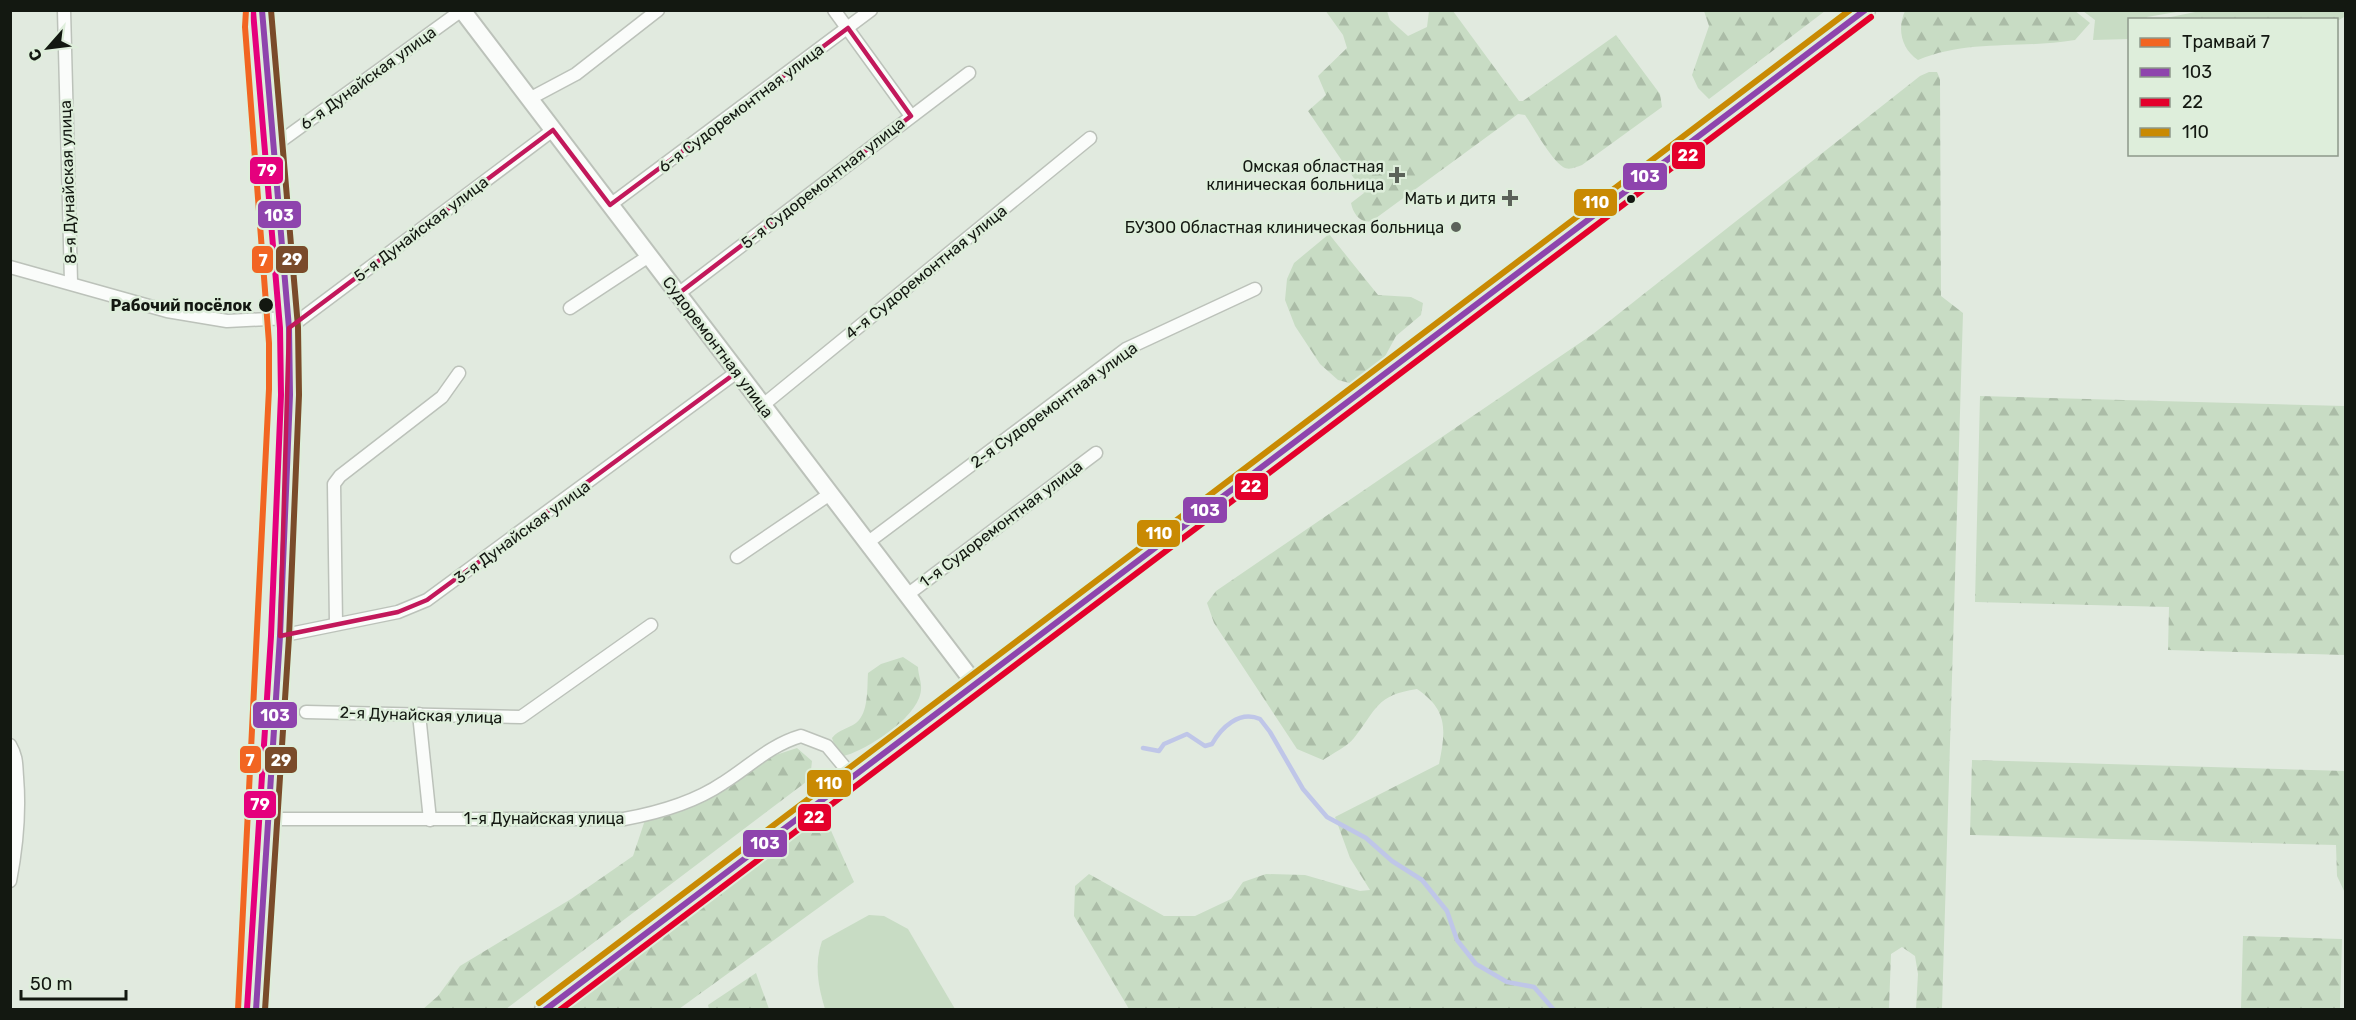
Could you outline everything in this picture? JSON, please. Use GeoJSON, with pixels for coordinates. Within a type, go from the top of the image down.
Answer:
{"type":"FeatureCollection","features":[{"type":"Feature","properties":{"kind":"main road"},"geometry":{"type":"LineString","coordinates":[[256,1010],[270,819],[290,395],[288,323],[262,10]]}},
{"type":"Feature","properties":{"kind":"main road"},"geometry":{"type":"LineString","coordinates":[[544,1010],[1866,10]]}},
{"type":"Feature","properties":{"kind":"street","name":"8-я Дунайская улица"},"geometry":{"type":"LineString","coordinates":[[64,10],[71,282]]}},
{"type":"Feature","properties":{"kind":"street"},"geometry":{"type":"LineString","coordinates":[[529,99],[576,74],[658,10]]}},
{"type":"Feature","properties":{"kind":"street"},"geometry":{"type":"LineString","coordinates":[[834,10],[911,116]]}},
{"type":"Feature","properties":{"kind":"street","name":"6-я Судоремонтная улица"},"geometry":{"type":"LineString","coordinates":[[610,205],[871,10]]}},
{"type":"Feature","properties":{"kind":"street","name":"6-я Дунайская улица"},"geometry":{"type":"LineString","coordinates":[[274,146],[462,11]]}},
{"type":"Feature","properties":{"kind":"street","name":"Судоремонтная улица"},"geometry":{"type":"LineString","coordinates":[[462,11],[975,684]]}},
{"type":"Feature","properties":{"kind":"street","name":"5-я Судоремонтная улица"},"geometry":{"type":"LineString","coordinates":[[678,294],[969,73]]}},
{"type":"Feature","properties":{"kind":"street","name":"5-я Дунайская улица"},"geometry":{"type":"LineString","coordinates":[[288,323],[553,130]]}},
{"type":"Feature","properties":{"kind":"street","name":"4-я Судоремонтная улица"},"geometry":{"type":"LineString","coordinates":[[763,405],[1090,138]]}},
{"type":"Feature","properties":{"kind":"street"},"geometry":{"type":"LineString","coordinates":[[570,308],[649,256]]}},
{"type":"Feature","properties":{"kind":"street"},"geometry":{"type":"LineString","coordinates":[[10,267],[71,282],[102,294],[167,311],[227,321],[288,323]]}},
{"type":"Feature","properties":{"kind":"street","name":"2-я Судоремонтная улица"},"geometry":{"type":"LineString","coordinates":[[867,543],[1126,349],[1254,289]]}},
{"type":"Feature","properties":{"kind":"street","name":"3-я Дунайская улица"},"geometry":{"type":"LineString","coordinates":[[280,636],[398,612],[427,600],[737,372]]}},
{"type":"Feature","properties":{"kind":"street"},"geometry":{"type":"LineString","coordinates":[[336,623],[334,484],[340,476],[442,397],[459,373]]}},
{"type":"Feature","properties":{"kind":"street","name":"1-я Судоремонтная улица"},"geometry":{"type":"LineString","coordinates":[[907,595],[1096,453]]}},
{"type":"Feature","properties":{"kind":"street"},"geometry":{"type":"LineString","coordinates":[[737,557],[830,494]]}},
{"type":"Feature","properties":{"kind":"street","name":"2-я Дунайская улица"},"geometry":{"type":"LineString","coordinates":[[306,712],[521,717],[651,625]]}},
{"type":"Feature","properties":{"kind":"street"},"geometry":{"type":"LineString","coordinates":[[419,714],[430,820]]}},
{"type":"Feature","properties":{"kind":"street","name":"1-я Дунайская улица"},"geometry":{"type":"LineString","coordinates":[[270,819],[430,820],[509,817],[601,819],[643,816],[675,805],[722,784],[769,749],[801,736],[827,746],[852,776]]}},
{"type":"Feature","properties":{"kind":"street"},"geometry":{"type":"LineString","coordinates":[[10,745],[17,756],[20,801],[18,841],[10,881]]}},
{"type":"Feature","properties":{"kind":"highlighted area"},"geometry":{"type":"Polygon","coordinates":[[[848,28],[911,116],[678,294],[737,372],[427,600],[398,612],[280,636],[289,328],[553,130],[610,205],[848,28]]]}},
{"type":"Feature","properties":{"kind":"green space"},"geometry":{"type":"Polygon","coordinates":[[[1325,10],[1387,11],[1390,20],[1408,36],[1427,27],[1429,11],[1453,11],[1519,101],[1523,101],[1616,35],[1660,94],[1662,107],[1582,165],[1570,169],[1558,163],[1525,115],[1518,114],[1372,221],[1364,221],[1356,214],[1351,203],[1364,193],[1308,111],[1326,95],[1318,76],[1347,48],[1343,35],[1325,10]]]}},
{"type":"Feature","properties":{"kind":"green space"},"geometry":{"type":"Polygon","coordinates":[[[1704,10],[1825,11],[1709,99],[1698,88],[1692,75],[1709,26],[1704,10]]]}},
{"type":"Feature","properties":{"kind":"green space"},"geometry":{"type":"Polygon","coordinates":[[[2074,10],[2090,23],[2075,40],[1956,49],[1918,60],[1904,44],[1901,31],[1905,11],[2074,10]]]}},
{"type":"Feature","properties":{"kind":"green space"},"geometry":{"type":"Polygon","coordinates":[[[2205,10],[2345,10],[2346,16],[2338,20],[2338,18],[2166,18],[2205,10]]]}},
{"type":"Feature","properties":{"kind":"green space"},"geometry":{"type":"Polygon","coordinates":[[[2083,11],[2182,11],[2146,18],[2128,18],[2128,39],[2093,40],[2095,20],[2083,11]]]}},
{"type":"Feature","properties":{"kind":"green space"},"geometry":{"type":"Polygon","coordinates":[[[1929,72],[1937,72],[1940,79],[1941,296],[1963,313],[1942,1009],[1916,1009],[1918,974],[1915,956],[1902,947],[1891,954],[1889,1009],[1129,1009],[1074,916],[1075,886],[1089,874],[1164,916],[1195,916],[1231,899],[1243,882],[1266,874],[1305,875],[1360,891],[1370,890],[1350,858],[1335,817],[1439,764],[1443,741],[1442,722],[1434,705],[1417,689],[1385,699],[1351,741],[1323,760],[1297,749],[1214,623],[1207,603],[1216,591],[1593,334],[1920,76],[1929,72]]]}},
{"type":"Feature","properties":{"kind":"green space"},"geometry":{"type":"Polygon","coordinates":[[[1329,234],[1378,295],[1411,297],[1423,303],[1421,315],[1396,336],[1382,362],[1357,385],[1338,380],[1320,364],[1295,326],[1285,300],[1287,279],[1294,263],[1329,234]]]}},
{"type":"Feature","properties":{"kind":"green space"},"geometry":{"type":"Polygon","coordinates":[[[1980,396],[2345,406],[2345,655],[2168,650],[2169,607],[1975,602],[1980,396]]]}},
{"type":"Feature","properties":{"kind":"green space"},"geometry":{"type":"Polygon","coordinates":[[[903,657],[918,667],[921,684],[918,700],[911,711],[878,740],[854,753],[844,756],[837,753],[832,738],[860,719],[866,700],[868,673],[881,664],[903,657]]]}},
{"type":"Feature","properties":{"kind":"green space"},"geometry":{"type":"Polygon","coordinates":[[[797,748],[812,761],[810,779],[506,1009],[422,1010],[438,996],[460,966],[571,899],[633,856],[645,820],[751,763],[797,748]]]}},
{"type":"Feature","properties":{"kind":"green space"},"geometry":{"type":"Polygon","coordinates":[[[1972,760],[2345,771],[2345,893],[2337,876],[2336,845],[1970,835],[1972,760]]]}},
{"type":"Feature","properties":{"kind":"green space"},"geometry":{"type":"Polygon","coordinates":[[[824,815],[854,882],[679,1009],[563,1009],[824,815]]]}},
{"type":"Feature","properties":{"kind":"green space"},"geometry":{"type":"Polygon","coordinates":[[[869,915],[884,916],[908,929],[955,1009],[825,1009],[818,975],[818,958],[822,941],[869,915]]]}},
{"type":"Feature","properties":{"kind":"green space"},"geometry":{"type":"Polygon","coordinates":[[[2243,936],[2342,939],[2340,1009],[2237,1009],[2241,1008],[2243,936]]]}},
{"type":"Feature","properties":{"kind":"green space"},"geometry":{"type":"Polygon","coordinates":[[[756,973],[769,1009],[709,1009],[708,1005],[756,973]]]}},
{"type":"Feature","properties":{"kind":"waterway"},"geometry":{"type":"LineString","coordinates":[[1143,748],[1159,751],[1164,744],[1187,734],[1205,746],[1212,744],[1220,732],[1238,719],[1245,717],[1260,719],[1303,789],[1327,817],[1366,838],[1392,861],[1422,880],[1447,911],[1457,940],[1476,964],[1507,982],[1534,987],[1554,1010]]}},
{"type":"Feature","properties":{"kind":"tram line","name":"7"},"geometry":{"type":"LineString","coordinates":[[238,1010],[269,389],[269,343],[245,27],[246,10]]}},
{"type":"Feature","properties":{"kind":"transit line","name":"103"},"geometry":{"type":"LineString","coordinates":[[256,1010],[280,636],[290,395],[289,328],[262,10]]}},
{"type":"Feature","properties":{"kind":"transit line","name":"29"},"geometry":{"type":"LineString","coordinates":[[265,1010],[289,637],[299,395],[298,327],[271,10]]}},
{"type":"Feature","properties":{"kind":"transit line","name":"110"},"geometry":{"type":"LineString","coordinates":[[539,1003],[1850,10]]}},
{"type":"Feature","properties":{"kind":"transit line","name":"103"},"geometry":{"type":"LineString","coordinates":[[545,1010],[1865,10]]}},
{"type":"Feature","properties":{"kind":"transit line","name":"79"},"geometry":{"type":"LineString","coordinates":[[247,1009],[271,636],[281,395],[280,328],[253,11]]}},
{"type":"Feature","properties":{"kind":"transit line","name":"22"},"geometry":{"type":"LineString","coordinates":[[560,1010],[1871,17]]}},
{"type":"Feature","properties":{"kind":"place","name":"Омская областная клиническая больница"},"geometry":{"type":"Point","coordinates":[1397,175]}},
{"type":"Feature","properties":{"kind":"place","name":"Мать и дитя"},"geometry":{"type":"Point","coordinates":[1510,198]}},
{"type":"Feature","properties":{"kind":"place","name":"БУЗОО Областная клиническая больница"},"geometry":{"type":"Point","coordinates":[1456,227]}},
{"type":"Feature","properties":{"kind":"place","name":"Рабочий посёлок"},"geometry":{"type":"Point","coordinates":[266,305]}}]}
